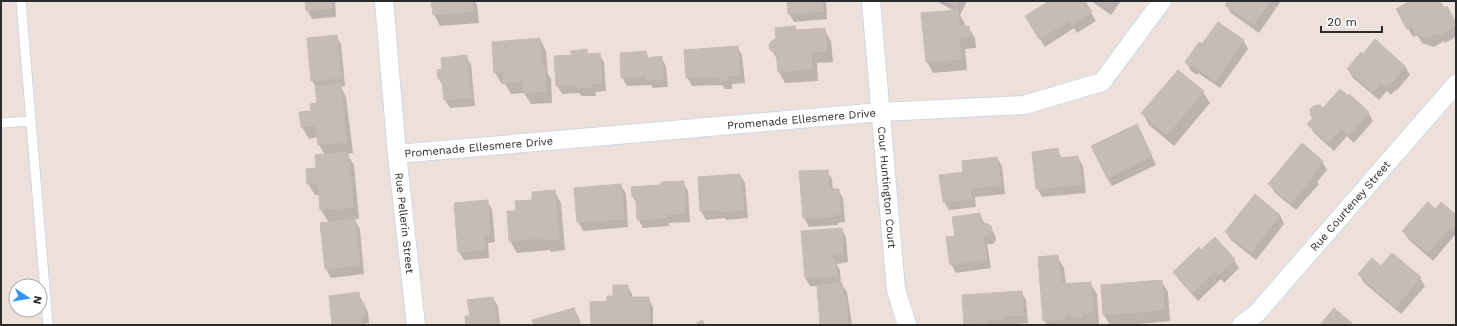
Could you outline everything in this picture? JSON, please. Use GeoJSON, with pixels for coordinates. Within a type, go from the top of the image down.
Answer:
{"type":"FeatureCollection","features":[{"type":"Feature","properties":{"kind":"street","name":"Rue Pellerin Street"},"geometry":{"type":"LineString","coordinates":[[384,1],[397,154],[416,325]]}},
{"type":"Feature","properties":{"kind":"street","name":"Cour Huntington Court"},"geometry":{"type":"LineString","coordinates":[[871,1],[896,290],[907,325]]}},
{"type":"Feature","properties":{"kind":"street","name":"Promenade Ellesmere Drive"},"geometry":{"type":"LineString","coordinates":[[397,154],[881,112],[1024,105],[1102,82],[1162,1]]}},
{"type":"Feature","properties":{"kind":"street","name":"Rue Courteney Street"},"geometry":{"type":"LineString","coordinates":[[1241,325],[1257,313],[1456,84]]}},
{"type":"Feature","properties":{"kind":"lane"},"geometry":{"type":"LineString","coordinates":[[21,1],[48,325]]}},
{"type":"Feature","properties":{"kind":"lane"},"geometry":{"type":"LineString","coordinates":[[1,123],[31,121]]}},
{"type":"Feature","properties":{"kind":"building"},"geometry":{"type":"Polygon","coordinates":[[[305,1],[332,1],[332,8],[306,11],[305,1]]]}},
{"type":"Feature","properties":{"kind":"building"},"geometry":{"type":"Polygon","coordinates":[[[431,1],[472,1],[473,11],[433,15],[431,1]]]}},
{"type":"Feature","properties":{"kind":"building"},"geometry":{"type":"Polygon","coordinates":[[[787,1],[822,1],[823,11],[788,14],[787,1]]]}},
{"type":"Feature","properties":{"kind":"building"},"geometry":{"type":"Polygon","coordinates":[[[946,1],[958,1],[956,6],[946,1]]]}},
{"type":"Feature","properties":{"kind":"building"},"geometry":{"type":"Polygon","coordinates":[[[1049,1],[1085,1],[1092,12],[1072,25],[1069,21],[1039,39],[1025,16],[1049,1]]]}},
{"type":"Feature","properties":{"kind":"building"},"geometry":{"type":"Polygon","coordinates":[[[1227,1],[1270,1],[1254,25],[1225,5],[1227,1]]]}},
{"type":"Feature","properties":{"kind":"building"},"geometry":{"type":"Polygon","coordinates":[[[1410,1],[1440,1],[1444,8],[1447,6],[1456,23],[1456,26],[1439,35],[1438,33],[1429,38],[1416,35],[1412,27],[1407,29],[1396,9],[1410,1]]]}},
{"type":"Feature","properties":{"kind":"building"},"geometry":{"type":"Polygon","coordinates":[[[958,10],[959,26],[969,26],[970,36],[959,37],[961,59],[926,62],[921,13],[958,10]]]}},
{"type":"Feature","properties":{"kind":"building"},"geometry":{"type":"Polygon","coordinates":[[[1218,22],[1244,40],[1215,81],[1193,65],[1191,67],[1185,62],[1199,42],[1202,44],[1218,22]]]}},
{"type":"Feature","properties":{"kind":"building"},"geometry":{"type":"Polygon","coordinates":[[[795,26],[796,30],[825,28],[827,51],[811,52],[812,69],[778,72],[776,52],[770,50],[769,44],[776,39],[775,28],[795,26]]]}},
{"type":"Feature","properties":{"kind":"building"},"geometry":{"type":"Polygon","coordinates":[[[337,35],[341,78],[311,81],[307,38],[337,35]]]}},
{"type":"Feature","properties":{"kind":"building"},"geometry":{"type":"Polygon","coordinates":[[[540,38],[542,66],[545,66],[546,91],[523,93],[522,79],[519,79],[519,82],[503,83],[502,72],[494,73],[492,42],[540,38]]]}},
{"type":"Feature","properties":{"kind":"building"},"geometry":{"type":"Polygon","coordinates":[[[1375,39],[1405,66],[1391,83],[1390,82],[1385,87],[1381,83],[1373,92],[1347,69],[1361,52],[1363,54],[1375,39]]]}},
{"type":"Feature","properties":{"kind":"building"},"geometry":{"type":"Polygon","coordinates":[[[738,46],[740,75],[727,76],[728,80],[719,81],[719,77],[686,78],[684,50],[738,46]]]}},
{"type":"Feature","properties":{"kind":"building"},"geometry":{"type":"Polygon","coordinates":[[[587,49],[587,54],[600,53],[602,83],[591,84],[591,87],[576,88],[576,84],[556,86],[554,56],[571,55],[571,51],[587,49]]]}},
{"type":"Feature","properties":{"kind":"building"},"geometry":{"type":"Polygon","coordinates":[[[646,51],[647,58],[662,56],[663,79],[647,80],[647,76],[621,78],[620,53],[646,51]]]}},
{"type":"Feature","properties":{"kind":"building"},"geometry":{"type":"Polygon","coordinates":[[[467,55],[471,98],[444,100],[442,79],[438,79],[437,70],[442,69],[441,58],[467,55]]]}},
{"type":"Feature","properties":{"kind":"building"},"geometry":{"type":"Polygon","coordinates":[[[1178,70],[1204,91],[1167,135],[1141,113],[1178,70]]]}},
{"type":"Feature","properties":{"kind":"building"},"geometry":{"type":"Polygon","coordinates":[[[340,84],[347,142],[318,145],[316,125],[301,127],[299,112],[311,111],[310,104],[317,103],[315,87],[340,84]]]}},
{"type":"Feature","properties":{"kind":"building"},"geometry":{"type":"Polygon","coordinates":[[[1340,89],[1348,96],[1349,94],[1369,112],[1349,135],[1341,128],[1328,143],[1307,124],[1313,118],[1311,116],[1310,109],[1314,106],[1320,105],[1323,108],[1340,89]]]}},
{"type":"Feature","properties":{"kind":"building"},"geometry":{"type":"Polygon","coordinates":[[[1137,124],[1152,156],[1107,178],[1091,146],[1137,124]]]}},
{"type":"Feature","properties":{"kind":"building"},"geometry":{"type":"Polygon","coordinates":[[[1302,143],[1323,161],[1313,173],[1314,175],[1291,203],[1268,184],[1302,143]]]}},
{"type":"Feature","properties":{"kind":"building"},"geometry":{"type":"Polygon","coordinates":[[[1058,148],[1059,158],[1078,156],[1082,184],[1036,189],[1032,152],[1058,148]]]}},
{"type":"Feature","properties":{"kind":"building"},"geometry":{"type":"Polygon","coordinates":[[[348,152],[353,207],[320,210],[318,183],[307,184],[306,169],[316,168],[315,155],[348,152]]]}},
{"type":"Feature","properties":{"kind":"building"},"geometry":{"type":"Polygon","coordinates":[[[997,157],[1001,185],[970,189],[971,199],[943,202],[939,175],[963,172],[962,161],[997,157]]]}},
{"type":"Feature","properties":{"kind":"building"},"geometry":{"type":"Polygon","coordinates":[[[828,170],[829,189],[839,189],[840,214],[834,215],[834,217],[803,218],[799,171],[828,170]]]}},
{"type":"Feature","properties":{"kind":"building"},"geometry":{"type":"Polygon","coordinates":[[[740,174],[744,210],[720,212],[720,210],[700,211],[698,177],[740,174]]]}},
{"type":"Feature","properties":{"kind":"building"},"geometry":{"type":"Polygon","coordinates":[[[684,181],[685,213],[665,215],[665,218],[637,220],[636,197],[632,197],[631,187],[661,185],[661,182],[684,181]]]}},
{"type":"Feature","properties":{"kind":"building"},"geometry":{"type":"Polygon","coordinates":[[[621,184],[624,219],[577,222],[574,188],[621,184]]]}},
{"type":"Feature","properties":{"kind":"building"},"geometry":{"type":"Polygon","coordinates":[[[555,190],[559,239],[543,240],[543,238],[509,241],[507,211],[516,211],[515,201],[532,200],[532,192],[555,190]]]}},
{"type":"Feature","properties":{"kind":"building"},"geometry":{"type":"Polygon","coordinates":[[[1255,194],[1280,215],[1251,252],[1225,232],[1255,194]]]}},
{"type":"Feature","properties":{"kind":"building"},"geometry":{"type":"Polygon","coordinates":[[[488,200],[490,234],[484,235],[485,250],[458,252],[454,203],[488,200]]]}},
{"type":"Feature","properties":{"kind":"building"},"geometry":{"type":"Polygon","coordinates":[[[1428,202],[1435,209],[1441,202],[1456,215],[1456,224],[1451,230],[1449,228],[1428,253],[1402,231],[1428,202]]]}},
{"type":"Feature","properties":{"kind":"building"},"geometry":{"type":"Polygon","coordinates":[[[980,213],[982,224],[986,223],[991,226],[992,231],[988,235],[983,236],[987,259],[950,265],[946,237],[955,236],[952,217],[980,213]]]}},
{"type":"Feature","properties":{"kind":"building"},"geometry":{"type":"Polygon","coordinates":[[[355,219],[360,265],[325,269],[320,223],[355,219]]]}},
{"type":"Feature","properties":{"kind":"building"},"geometry":{"type":"Polygon","coordinates":[[[842,228],[843,253],[833,255],[833,260],[836,260],[837,276],[805,278],[801,231],[842,228]]]}},
{"type":"Feature","properties":{"kind":"building"},"geometry":{"type":"Polygon","coordinates":[[[1215,237],[1235,259],[1219,275],[1216,271],[1192,293],[1173,272],[1199,247],[1201,250],[1215,237]]]}},
{"type":"Feature","properties":{"kind":"building"},"geometry":{"type":"Polygon","coordinates":[[[1392,253],[1421,277],[1396,307],[1358,274],[1372,258],[1381,266],[1392,253]]]}},
{"type":"Feature","properties":{"kind":"building"},"geometry":{"type":"Polygon","coordinates":[[[1058,255],[1061,284],[1091,282],[1093,312],[1082,313],[1082,317],[1073,318],[1072,314],[1065,315],[1065,319],[1043,321],[1038,257],[1058,255]]]}},
{"type":"Feature","properties":{"kind":"building"},"geometry":{"type":"Polygon","coordinates":[[[1162,280],[1164,310],[1103,315],[1101,285],[1162,280]]]}},
{"type":"Feature","properties":{"kind":"building"},"geometry":{"type":"Polygon","coordinates":[[[842,283],[844,298],[846,298],[848,325],[820,325],[817,285],[842,283]]]}},
{"type":"Feature","properties":{"kind":"building"},"geometry":{"type":"Polygon","coordinates":[[[613,285],[628,285],[628,297],[649,297],[649,325],[591,325],[590,302],[607,301],[607,296],[613,296],[613,285]]]}},
{"type":"Feature","properties":{"kind":"building"},"geometry":{"type":"Polygon","coordinates":[[[1022,291],[1023,315],[1004,316],[1004,319],[986,320],[987,322],[978,323],[978,325],[964,325],[962,295],[1022,291]]]}},
{"type":"Feature","properties":{"kind":"building"},"geometry":{"type":"Polygon","coordinates":[[[359,292],[360,303],[364,303],[365,314],[361,315],[363,325],[332,325],[329,296],[359,292]]]}},
{"type":"Feature","properties":{"kind":"building"},"geometry":{"type":"Polygon","coordinates":[[[493,297],[497,324],[466,325],[465,316],[470,316],[467,300],[493,297]]]}},
{"type":"Feature","properties":{"kind":"building"},"geometry":{"type":"Polygon","coordinates":[[[574,308],[579,325],[534,325],[532,320],[574,308]]]}},
{"type":"Feature","properties":{"kind":"building"},"geometry":{"type":"Polygon","coordinates":[[[1334,308],[1354,325],[1320,325],[1334,308]]]}},
{"type":"Feature","properties":{"kind":"building"},"geometry":{"type":"Polygon","coordinates":[[[702,320],[705,325],[694,325],[702,320]]]}}]}
